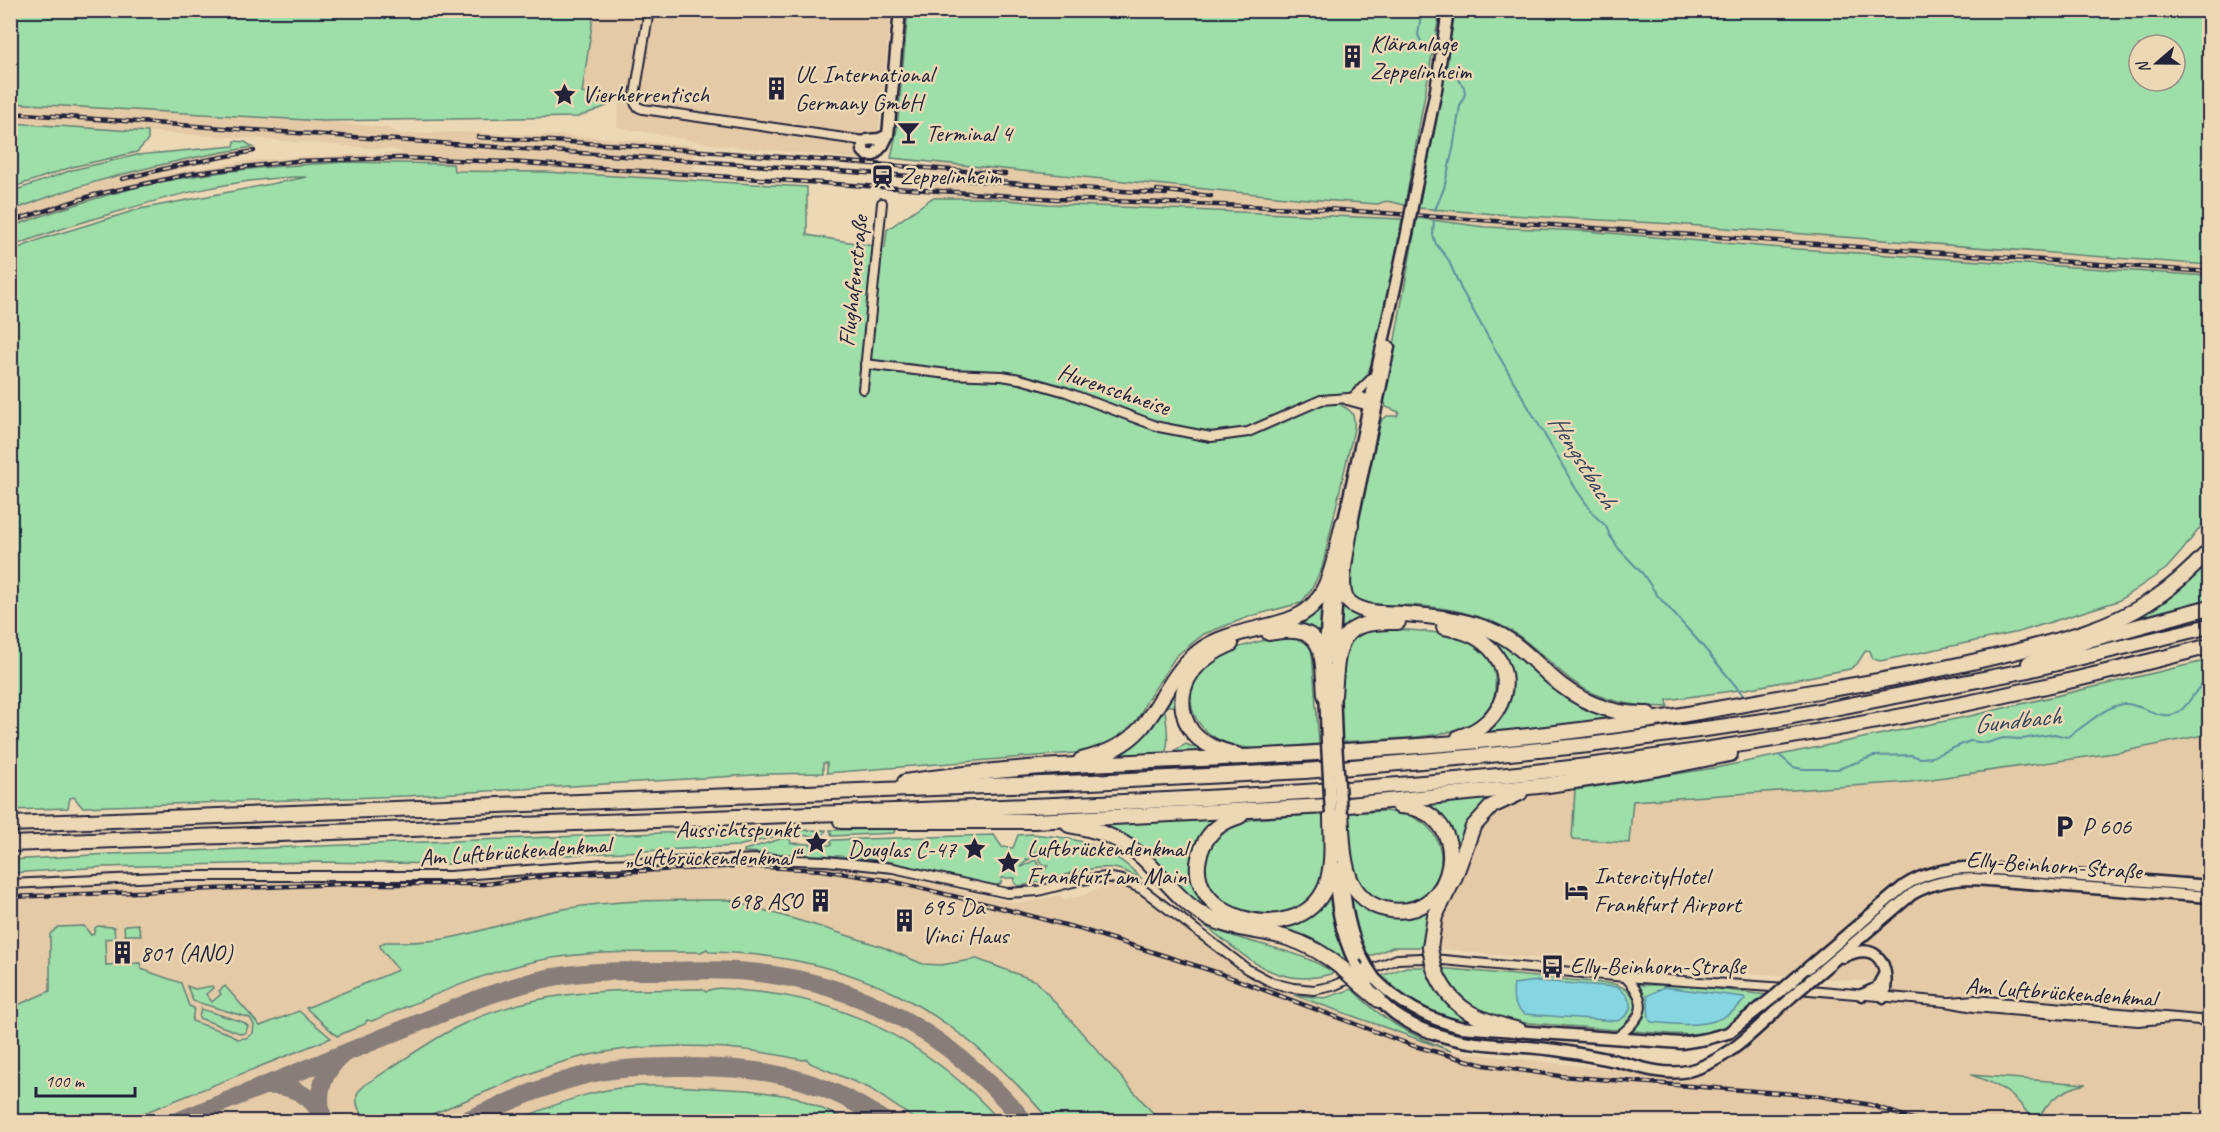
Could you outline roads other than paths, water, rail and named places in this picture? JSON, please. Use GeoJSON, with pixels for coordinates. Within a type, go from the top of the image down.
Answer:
{"type":"FeatureCollection","features":[{"type":"Feature","properties":{"kind":"highway"},"geometry":{"type":"LineString","coordinates":[[1347,523],[1343,588],[1347,600],[1357,608],[1370,612],[1438,617],[1480,627],[1514,643],[1550,676],[1587,703],[1627,713],[1683,714]]}},
{"type":"Feature","properties":{"kind":"highway"},"geometry":{"type":"LineString","coordinates":[[1020,770],[1086,759],[1114,749],[1141,728],[1180,669],[1203,648],[1223,637],[1288,620],[1306,611],[1321,594],[1347,523]]}},
{"type":"Feature","properties":{"kind":"highway"},"geometry":{"type":"LineString","coordinates":[[2071,637],[2147,604],[2188,574],[2210,550]]}},
{"type":"Feature","properties":{"kind":"highway"},"geometry":{"type":"LineString","coordinates":[[1985,680],[2088,640],[2210,608]]}},
{"type":"Feature","properties":{"kind":"highway"},"geometry":{"type":"LineString","coordinates":[[1329,695],[1339,649],[1348,633],[1358,626],[1372,622],[1429,625],[1474,636],[1490,649],[1499,662],[1504,679],[1502,702],[1493,718],[1481,728],[1466,735],[1431,744]]}},
{"type":"Feature","properties":{"kind":"highway"},"geometry":{"type":"LineString","coordinates":[[10,824],[829,793],[1260,773],[1469,757],[1589,745],[1730,726],[1985,680],[2210,626]]}},
{"type":"Feature","properties":{"kind":"highway"},"geometry":{"type":"LineString","coordinates":[[829,793],[917,780],[1020,770],[1247,758],[1431,744],[1604,726],[1873,682],[1984,659],[2071,637],[2125,629]]}},
{"type":"Feature","properties":{"kind":"highway"},"geometry":{"type":"LineString","coordinates":[[1247,758],[1206,743],[1192,732],[1186,723],[1183,707],[1184,689],[1199,663],[1212,653],[1234,643],[1272,632],[1301,630],[1311,635],[1318,644],[1329,695]]}},
{"type":"Feature","properties":{"kind":"highway"},"geometry":{"type":"LineString","coordinates":[[10,844],[1156,800],[1355,788],[1584,766],[1780,738],[1948,708],[2142,664],[2210,646]]}},
{"type":"Feature","properties":{"kind":"highway"},"geometry":{"type":"LineString","coordinates":[[1340,811],[1548,785],[1714,758],[1780,738]]}},
{"type":"Feature","properties":{"kind":"highway"},"geometry":{"type":"LineString","coordinates":[[1519,1030],[1476,1017],[1466,1011],[1442,986],[1434,968],[1430,948],[1435,916],[1454,879],[1469,836],[1480,818],[1499,801],[1548,785]]}},
{"type":"Feature","properties":{"kind":"highway"},"geometry":{"type":"LineString","coordinates":[[785,815],[861,822],[1034,821],[1272,810],[1340,811],[1409,807],[1434,819],[1446,835],[1451,852],[1448,875],[1438,893],[1425,903],[1402,910],[1381,908],[1365,899],[1357,891],[1348,873],[1340,811]]}},
{"type":"Feature","properties":{"kind":"highway"},"geometry":{"type":"LineString","coordinates":[[1272,810],[1226,821],[1209,835],[1201,852],[1199,875],[1208,897],[1222,910],[1246,920],[1285,920],[1313,906],[1323,893],[1331,867],[1340,811]]}},
{"type":"Feature","properties":{"kind":"highway"},"geometry":{"type":"LineString","coordinates":[[1034,821],[1072,825],[1114,838],[1136,852],[1181,897],[1206,916],[1235,927],[1289,938],[1354,964],[1379,1000]]}},
{"type":"Feature","properties":{"kind":"street"},"geometry":{"type":"LineString","coordinates":[[650,10],[634,100],[640,108],[865,141],[879,139],[888,133]]}},
{"type":"Feature","properties":{"kind":"street"},"geometry":{"type":"LineString","coordinates":[[865,141],[862,146],[863,151],[867,155],[873,155],[883,145],[888,133],[900,10]]}},
{"type":"Feature","properties":{"kind":"street"},"geometry":{"type":"LineString","coordinates":[[1371,405],[1375,375],[1394,299],[1436,90],[1448,10]]}},
{"type":"Feature","properties":{"kind":"street","name":"Flughafenstraße"},"geometry":{"type":"LineString","coordinates":[[862,389],[882,203]]}},
{"type":"Feature","properties":{"kind":"street"},"geometry":{"type":"LineString","coordinates":[[1371,405],[1389,346],[1394,299]]}},
{"type":"Feature","properties":{"kind":"street","name":"Hurenschneise"},"geometry":{"type":"LineString","coordinates":[[865,364],[948,374],[1020,379],[1066,392],[1159,427],[1211,437],[1248,432],[1321,400],[1353,397],[1371,405]]}},
{"type":"Feature","properties":{"kind":"street"},"geometry":{"type":"LineString","coordinates":[[1353,397],[1375,375]]}},
{"type":"Feature","properties":{"kind":"street","name":"Hurenschneise"},"geometry":{"type":"LineString","coordinates":[[1343,399],[1371,405]]}},
{"type":"Feature","properties":{"kind":"street","name":"Elly-Beinhorn-Straße"},"geometry":{"type":"LineString","coordinates":[[1371,405],[1347,523],[1336,608],[1329,695],[1331,743],[1340,811],[1338,916],[1354,964],[1368,982],[1406,1005],[1442,1022],[1478,1029],[1681,1042],[1714,1037],[1738,1027],[1916,879],[1948,870],[1982,867],[2210,886]]}},
{"type":"Feature","properties":{"kind":"street","name":"Am Luftbrückendenkmal"},"geometry":{"type":"LineString","coordinates":[[10,884],[181,876],[450,876],[615,864],[798,859],[893,868],[1007,893],[1038,891],[1089,878],[1106,877],[1117,878],[1145,891],[1247,969],[1273,983],[1293,988],[1321,989],[1387,962],[1408,958],[1947,1002],[1974,1007],[2138,1021],[2172,1018],[2210,1021]]}},
{"type":"Feature","properties":{"kind":"street","name":"Elly-Beinhorn-Straße"},"geometry":{"type":"LineString","coordinates":[[1379,1000],[1419,1028],[1458,1040],[1562,1051],[1608,1059],[1648,1070],[1679,1072],[1697,1068],[1720,1058],[1912,894],[1926,887],[1953,880],[1974,879],[2210,897]]}},
{"type":"Feature","properties":{"kind":"street"},"geometry":{"type":"LineString","coordinates":[[1832,963],[1852,953],[1864,951],[1877,956],[1885,969],[1884,997]]}},
{"type":"Feature","properties":{"kind":"street"},"geometry":{"type":"LineString","coordinates":[[1862,995],[1879,986],[1885,969]]}},
{"type":"Feature","properties":{"kind":"street"},"geometry":{"type":"LineString","coordinates":[[1616,1038],[1632,1026],[1641,1008],[1639,996],[1625,977]]}},
{"type":"Feature","properties":{"kind":"water"},"geometry":{"type":"Polygon","coordinates":[[[1537,981],[1618,987],[1627,996],[1630,1010],[1617,1021],[1525,1014],[1514,1001],[1514,984],[1537,981]]]}},
{"type":"Feature","properties":{"kind":"water"},"geometry":{"type":"Polygon","coordinates":[[[1664,987],[1744,997],[1745,999],[1725,1017],[1702,1024],[1651,1022],[1647,996],[1664,987]]]}},
{"type":"Feature","properties":{"kind":"waterway","name":"Hengstbach"},"geometry":{"type":"LineString","coordinates":[[1422,10],[1418,35],[1424,48]]}},
{"type":"Feature","properties":{"kind":"waterway","name":"Hengstbach"},"geometry":{"type":"LineString","coordinates":[[1435,210],[1444,188],[1460,106],[1465,94],[1464,87],[1456,77]]}},
{"type":"Feature","properties":{"kind":"waterway","name":"Hengstbach"},"geometry":{"type":"LineString","coordinates":[[1434,221],[1433,235],[1436,244],[1448,259],[1461,289],[1576,489],[1595,516],[1606,526],[1619,549],[1643,574],[1657,595],[1744,696]]}},
{"type":"Feature","properties":{"kind":"waterway","name":"Gundbach"},"geometry":{"type":"LineString","coordinates":[[1779,755],[1793,767],[1838,769],[1874,756],[1932,757],[1970,741],[1987,743],[2003,738],[2022,739],[2054,734],[2067,737],[2101,713],[2123,704],[2130,704],[2157,714],[2177,713],[2204,683],[2210,681]]}},
{"type":"Feature","properties":{"kind":"railway"},"geometry":{"type":"LineString","coordinates":[[10,113],[1166,194]]}},
{"type":"Feature","properties":{"kind":"railway"},"geometry":{"type":"LineString","coordinates":[[478,137],[622,145],[1005,174]]}},
{"type":"Feature","properties":{"kind":"railway"},"geometry":{"type":"LineString","coordinates":[[122,179],[254,151]]}},
{"type":"Feature","properties":{"kind":"railway"},"geometry":{"type":"LineString","coordinates":[[10,222],[94,195],[194,173],[296,161],[400,158],[509,162],[1057,199],[1327,209],[2210,272]]}},
{"type":"Feature","properties":{"kind":"railway"},"geometry":{"type":"LineString","coordinates":[[1157,190],[1211,196]]}},
{"type":"Feature","properties":{"kind":"railway"},"geometry":{"type":"LineString","coordinates":[[10,897],[342,884],[485,884],[555,875],[743,866],[822,870],[891,881],[1080,929],[1219,973],[1411,1045],[1484,1065],[1560,1076],[1820,1096],[1871,1105],[1921,1122]]}},
{"type":"Feature","properties":{"kind":"place","name":"Kläranlage Zeppelinheim"},"geometry":{"type":"Point","coordinates":[1352,57]}},
{"type":"Feature","properties":{"kind":"place","name":"UL International Germany GmbH"},"geometry":{"type":"Point","coordinates":[777,88]}},
{"type":"Feature","properties":{"kind":"place","name":"Vierherrentisch"},"geometry":{"type":"Point","coordinates":[564,94]}},
{"type":"Feature","properties":{"kind":"place","name":"Terminal 4"},"geometry":{"type":"Point","coordinates":[908,133]}},
{"type":"Feature","properties":{"kind":"place","name":"Zeppelinheim"},"geometry":{"type":"Point","coordinates":[882,176]}},
{"type":"Feature","properties":{"kind":"place","name":"P 606"},"geometry":{"type":"Point","coordinates":[2064,826]}},
{"type":"Feature","properties":{"kind":"place","name":"Aussichtspunkt „Luftbrückendenkmal“"},"geometry":{"type":"Point","coordinates":[817,843]}},
{"type":"Feature","properties":{"kind":"place","name":"Douglas C-47"},"geometry":{"type":"Point","coordinates":[974,849]}},
{"type":"Feature","properties":{"kind":"place","name":"Luftbrückendenkmal Frankfurt am Main"},"geometry":{"type":"Point","coordinates":[1009,862]}},
{"type":"Feature","properties":{"kind":"place","name":"IntercityHotel Frankfurt Airport"},"geometry":{"type":"Point","coordinates":[1576,890]}},
{"type":"Feature","properties":{"kind":"place","name":"698 ASO"},"geometry":{"type":"Point","coordinates":[820,901]}},
{"type":"Feature","properties":{"kind":"place","name":"695 Da Vinci Haus"},"geometry":{"type":"Point","coordinates":[904,921]}},
{"type":"Feature","properties":{"kind":"place","name":"801 (ANO)"},"geometry":{"type":"Point","coordinates":[122,953]}},
{"type":"Feature","properties":{"kind":"place","name":"Elly-Beinhorn-Straße"},"geometry":{"type":"Point","coordinates":[1552,966]}}]}
